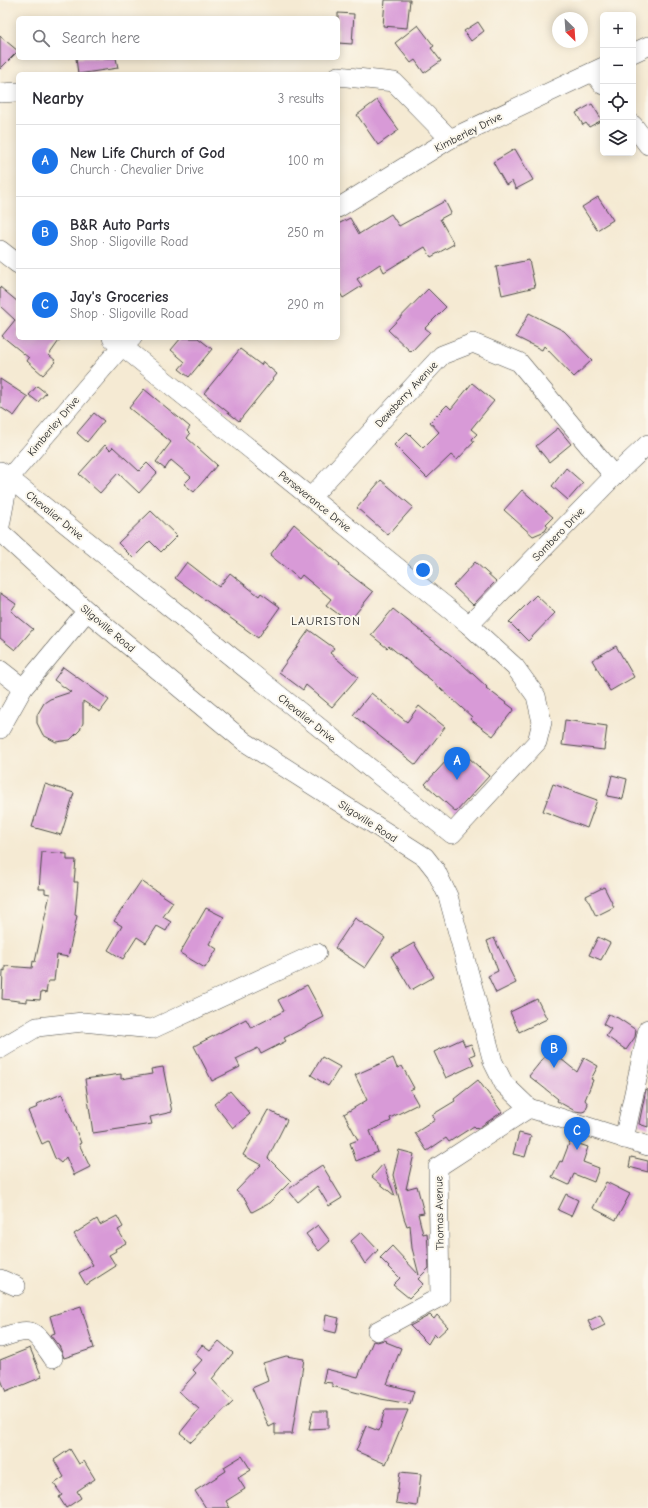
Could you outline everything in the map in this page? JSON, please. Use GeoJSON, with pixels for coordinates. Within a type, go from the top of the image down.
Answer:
{"type":"FeatureCollection","features":[{"type":"Feature","properties":{"kind":"street"},"geometry":{"type":"LineString","coordinates":[[636,52],[648,46]]}},
{"type":"Feature","properties":{"kind":"street","name":"Kimberley Drive"},"geometry":{"type":"LineString","coordinates":[[340,207],[450,139],[600,75]]}},
{"type":"Feature","properties":{"kind":"street"},"geometry":{"type":"LineString","coordinates":[[340,76],[394,82],[450,139]]}},
{"type":"Feature","properties":{"kind":"street"},"geometry":{"type":"LineString","coordinates":[[0,93],[16,92]]}},
{"type":"Feature","properties":{"kind":"street"},"geometry":{"type":"LineString","coordinates":[[636,129],[648,145]]}},
{"type":"Feature","properties":{"kind":"street"},"geometry":{"type":"LineString","coordinates":[[0,250],[16,262]]}},
{"type":"Feature","properties":{"kind":"street","name":"Kimberley Drive"},"geometry":{"type":"LineString","coordinates":[[0,526],[3,476],[122,341]]}},
{"type":"Feature","properties":{"kind":"street","name":"Perseverance Drive"},"geometry":{"type":"LineString","coordinates":[[122,341],[469,625],[515,666]]}},
{"type":"Feature","properties":{"kind":"street","name":"Dewsberry Avenue"},"geometry":{"type":"LineString","coordinates":[[311,497],[442,355],[473,343],[519,362],[614,476]]}},
{"type":"Feature","properties":{"kind":"street","name":"Sombero Drive"},"geometry":{"type":"LineString","coordinates":[[469,625],[614,476],[648,444]]}},
{"type":"Feature","properties":{"kind":"street","name":"Chevalier Drive"},"geometry":{"type":"LineString","coordinates":[[3,476],[452,834],[538,742],[542,722],[536,696],[515,666]]}},
{"type":"Feature","properties":{"kind":"street","name":"Sligoville Road"},"geometry":{"type":"LineString","coordinates":[[0,532],[87,611],[245,742],[425,857],[436,871],[448,896],[493,1062],[504,1084],[529,1108],[624,1140],[648,1146]]}},
{"type":"Feature","properties":{"kind":"street"},"geometry":{"type":"LineString","coordinates":[[0,729],[24,688],[87,611]]}},
{"type":"Feature","properties":{"kind":"street"},"geometry":{"type":"LineString","coordinates":[[0,670],[24,688]]}},
{"type":"Feature","properties":{"kind":"street"},"geometry":{"type":"LineString","coordinates":[[0,1049],[37,1027],[82,1022],[152,1029],[317,953]]}},
{"type":"Feature","properties":{"kind":"street"},"geometry":{"type":"LineString","coordinates":[[624,1140],[648,1029]]}},
{"type":"Feature","properties":{"kind":"street","name":"Thomas Avenue"},"geometry":{"type":"LineString","coordinates":[[377,1331],[440,1297],[438,1167],[529,1108]]}},
{"type":"Feature","properties":{"kind":"street"},"geometry":{"type":"LineString","coordinates":[[0,1338],[23,1330],[31,1332],[39,1338],[53,1358]]}},
{"type":"Feature","properties":{"kind":"building"},"geometry":{"type":"Polygon","coordinates":[[[385,0],[410,0],[407,28],[383,26],[385,0]]]}},
{"type":"Feature","properties":{"kind":"building"},"geometry":{"type":"Polygon","coordinates":[[[338,13],[354,14],[352,44],[340,43],[340,16],[338,16],[338,13]]]}},
{"type":"Feature","properties":{"kind":"building"},"geometry":{"type":"Polygon","coordinates":[[[478,22],[484,31],[471,41],[464,31],[478,22]]]}},
{"type":"Feature","properties":{"kind":"building"},"geometry":{"type":"Polygon","coordinates":[[[418,25],[434,46],[431,48],[441,61],[424,73],[415,60],[411,63],[395,43],[418,25]]]}},
{"type":"Feature","properties":{"kind":"building"},"geometry":{"type":"Polygon","coordinates":[[[0,36],[16,49],[16,53],[0,69],[0,36]]]}},
{"type":"Feature","properties":{"kind":"building"},"geometry":{"type":"Polygon","coordinates":[[[76,60],[116,60],[118,68],[91,72],[78,72],[76,60]]]}},
{"type":"Feature","properties":{"kind":"building"},"geometry":{"type":"Polygon","coordinates":[[[377,100],[399,130],[378,145],[357,115],[377,100]]]}},
{"type":"Feature","properties":{"kind":"building"},"geometry":{"type":"Polygon","coordinates":[[[592,104],[600,117],[600,121],[589,127],[586,123],[583,125],[576,113],[592,104]]]}},
{"type":"Feature","properties":{"kind":"building"},"geometry":{"type":"Polygon","coordinates":[[[515,149],[533,180],[516,189],[512,181],[506,185],[493,162],[515,149]]]}},
{"type":"Feature","properties":{"kind":"building"},"geometry":{"type":"Polygon","coordinates":[[[598,197],[613,220],[597,230],[582,207],[598,197]]]}},
{"type":"Feature","properties":{"kind":"building"},"geometry":{"type":"Polygon","coordinates":[[[445,201],[451,213],[440,219],[454,244],[431,257],[425,247],[384,272],[380,264],[357,279],[362,286],[343,298],[340,293],[340,223],[350,218],[359,234],[391,214],[399,226],[445,201]]]}},
{"type":"Feature","properties":{"kind":"building"},"geometry":{"type":"Polygon","coordinates":[[[529,260],[535,287],[502,295],[496,267],[529,260]]]}},
{"type":"Feature","properties":{"kind":"building"},"geometry":{"type":"Polygon","coordinates":[[[0,287],[16,300],[16,340],[60,340],[49,355],[56,361],[43,375],[27,361],[29,358],[2,336],[15,320],[0,306],[0,287]]]}},
{"type":"Feature","properties":{"kind":"building"},"geometry":{"type":"Polygon","coordinates":[[[428,289],[446,307],[425,328],[430,332],[411,352],[388,330],[428,289]]]}},
{"type":"Feature","properties":{"kind":"building"},"geometry":{"type":"Polygon","coordinates":[[[529,313],[564,331],[592,360],[574,377],[544,346],[542,350],[516,337],[529,313]]]}},
{"type":"Feature","properties":{"kind":"building"},"geometry":{"type":"Polygon","coordinates":[[[179,340],[201,340],[212,349],[189,377],[179,369],[185,362],[171,350],[179,340]]]}},
{"type":"Feature","properties":{"kind":"building"},"geometry":{"type":"Polygon","coordinates":[[[240,349],[261,365],[263,362],[277,374],[239,421],[204,393],[240,349]]]}},
{"type":"Feature","properties":{"kind":"building"},"geometry":{"type":"Polygon","coordinates":[[[0,379],[28,397],[14,416],[0,407],[0,379]]]}},
{"type":"Feature","properties":{"kind":"building"},"geometry":{"type":"Polygon","coordinates":[[[472,383],[494,401],[471,429],[477,434],[472,439],[474,442],[457,460],[451,455],[427,478],[394,445],[407,432],[423,448],[439,432],[430,422],[447,405],[451,409],[472,383]]]}},
{"type":"Feature","properties":{"kind":"building"},"geometry":{"type":"Polygon","coordinates":[[[37,386],[46,393],[38,402],[29,395],[37,386]]]}},
{"type":"Feature","properties":{"kind":"building"},"geometry":{"type":"Polygon","coordinates":[[[144,389],[190,427],[187,431],[190,434],[187,438],[217,465],[194,492],[184,484],[191,477],[171,460],[165,469],[156,462],[171,442],[129,408],[144,389]]]}},
{"type":"Feature","properties":{"kind":"building"},"geometry":{"type":"Polygon","coordinates":[[[94,413],[104,421],[87,442],[77,433],[94,413]]]}},
{"type":"Feature","properties":{"kind":"building"},"geometry":{"type":"Polygon","coordinates":[[[558,428],[571,444],[549,462],[536,446],[558,428]]]}},
{"type":"Feature","properties":{"kind":"building"},"geometry":{"type":"Polygon","coordinates":[[[105,445],[110,450],[113,447],[139,471],[147,463],[157,473],[139,493],[118,473],[100,493],[79,474],[105,445]]]}},
{"type":"Feature","properties":{"kind":"building"},"geometry":{"type":"Polygon","coordinates":[[[566,468],[583,483],[568,500],[552,486],[566,468]]]}},
{"type":"Feature","properties":{"kind":"building"},"geometry":{"type":"Polygon","coordinates":[[[381,480],[413,507],[388,535],[357,508],[381,480]]]}},
{"type":"Feature","properties":{"kind":"building"},"geometry":{"type":"Polygon","coordinates":[[[522,490],[553,517],[546,524],[548,526],[545,531],[533,536],[504,510],[522,490]]]}},
{"type":"Feature","properties":{"kind":"building"},"geometry":{"type":"Polygon","coordinates":[[[151,511],[177,536],[161,552],[150,541],[133,558],[118,543],[151,511]]]}},
{"type":"Feature","properties":{"kind":"building"},"geometry":{"type":"Polygon","coordinates":[[[294,524],[340,564],[339,566],[373,592],[349,622],[326,605],[331,599],[302,575],[299,579],[270,555],[294,524]]]}},
{"type":"Feature","properties":{"kind":"building"},"geometry":{"type":"Polygon","coordinates":[[[187,562],[219,587],[230,573],[259,596],[261,593],[280,607],[258,638],[175,578],[187,562]]]}},
{"type":"Feature","properties":{"kind":"building"},"geometry":{"type":"Polygon","coordinates":[[[475,562],[496,581],[473,605],[453,586],[475,562]]]}},
{"type":"Feature","properties":{"kind":"building"},"geometry":{"type":"Polygon","coordinates":[[[0,593],[16,604],[11,611],[33,629],[15,650],[0,638],[0,593]]]}},
{"type":"Feature","properties":{"kind":"building"},"geometry":{"type":"Polygon","coordinates":[[[536,595],[555,613],[528,641],[509,622],[536,595]]]}},
{"type":"Feature","properties":{"kind":"building"},"geometry":{"type":"Polygon","coordinates":[[[393,609],[462,664],[487,687],[486,688],[514,709],[493,736],[470,719],[472,717],[431,680],[389,646],[387,648],[371,635],[393,609]]]}},
{"type":"Feature","properties":{"kind":"building"},"geometry":{"type":"Polygon","coordinates":[[[309,630],[334,648],[330,653],[358,677],[332,707],[306,685],[303,690],[279,672],[309,630]]]}},
{"type":"Feature","properties":{"kind":"building"},"geometry":{"type":"Polygon","coordinates":[[[616,646],[634,677],[610,691],[592,660],[616,646]]]}},
{"type":"Feature","properties":{"kind":"building"},"geometry":{"type":"Polygon","coordinates":[[[63,667],[109,700],[100,712],[83,701],[83,723],[80,730],[70,740],[56,742],[43,735],[37,723],[37,715],[44,703],[50,699],[71,692],[54,680],[63,667]]]}},
{"type":"Feature","properties":{"kind":"building"},"geometry":{"type":"Polygon","coordinates":[[[371,693],[407,722],[419,706],[445,727],[416,765],[353,715],[371,693]]]}},
{"type":"Feature","properties":{"kind":"building"},"geometry":{"type":"Polygon","coordinates":[[[565,720],[607,726],[604,750],[562,745],[565,720]]]}},
{"type":"Feature","properties":{"kind":"building"},"geometry":{"type":"Polygon","coordinates":[[[458,748],[489,776],[456,812],[425,784],[458,748]]]}},
{"type":"Feature","properties":{"kind":"building"},"geometry":{"type":"Polygon","coordinates":[[[612,775],[627,779],[623,799],[607,796],[612,775]]]}},
{"type":"Feature","properties":{"kind":"building"},"geometry":{"type":"Polygon","coordinates":[[[45,784],[74,793],[61,835],[32,827],[45,784]]]}},
{"type":"Feature","properties":{"kind":"building"},"geometry":{"type":"Polygon","coordinates":[[[553,784],[597,800],[587,828],[543,811],[553,784]]]}},
{"type":"Feature","properties":{"kind":"building"},"geometry":{"type":"Polygon","coordinates":[[[42,852],[67,854],[67,860],[76,860],[74,882],[78,882],[75,915],[77,916],[68,957],[57,955],[54,981],[48,981],[46,993],[41,992],[40,1000],[27,999],[27,1002],[2,999],[3,970],[5,971],[5,966],[32,968],[33,961],[35,962],[50,894],[45,893],[45,889],[39,889],[42,852]]]}},
{"type":"Feature","properties":{"kind":"building"},"geometry":{"type":"Polygon","coordinates":[[[141,881],[173,902],[163,917],[171,922],[166,931],[157,926],[146,943],[137,937],[123,959],[108,950],[122,926],[114,921],[141,881]]]}},
{"type":"Feature","properties":{"kind":"building"},"geometry":{"type":"Polygon","coordinates":[[[604,887],[614,907],[596,916],[586,896],[604,887]]]}},
{"type":"Feature","properties":{"kind":"building"},"geometry":{"type":"Polygon","coordinates":[[[206,908],[224,917],[209,944],[217,949],[205,968],[180,953],[206,908]]]}},
{"type":"Feature","properties":{"kind":"building"},"geometry":{"type":"Polygon","coordinates":[[[355,918],[385,938],[365,968],[335,948],[355,918]]]}},
{"type":"Feature","properties":{"kind":"building"},"geometry":{"type":"Polygon","coordinates":[[[598,937],[610,943],[601,960],[589,955],[598,937]]]}},
{"type":"Feature","properties":{"kind":"building"},"geometry":{"type":"Polygon","coordinates":[[[494,938],[516,983],[496,993],[488,976],[498,971],[487,941],[494,938]]]}},
{"type":"Feature","properties":{"kind":"building"},"geometry":{"type":"Polygon","coordinates":[[[414,943],[434,977],[411,990],[391,956],[414,943]]]}},
{"type":"Feature","properties":{"kind":"building"},"geometry":{"type":"Polygon","coordinates":[[[307,985],[324,1017],[284,1038],[286,1041],[261,1054],[258,1048],[236,1059],[240,1067],[212,1081],[194,1046],[246,1019],[251,1028],[284,1011],[278,1000],[307,985]]]}},
{"type":"Feature","properties":{"kind":"building"},"geometry":{"type":"Polygon","coordinates":[[[537,999],[547,1019],[519,1032],[510,1012],[537,999]]]}},
{"type":"Feature","properties":{"kind":"building"},"geometry":{"type":"Polygon","coordinates":[[[608,1014],[618,1018],[636,1030],[635,1037],[626,1050],[606,1036],[611,1029],[603,1024],[608,1014]]]}},
{"type":"Feature","properties":{"kind":"building"},"geometry":{"type":"Polygon","coordinates":[[[462,1039],[465,1046],[471,1044],[475,1054],[470,1056],[474,1065],[446,1078],[434,1052],[462,1039]]]}},
{"type":"Feature","properties":{"kind":"building"},"geometry":{"type":"Polygon","coordinates":[[[550,1050],[577,1072],[584,1058],[598,1066],[591,1079],[593,1080],[585,1100],[588,1104],[585,1111],[575,1111],[557,1101],[558,1099],[529,1076],[550,1050]]]}},
{"type":"Feature","properties":{"kind":"building"},"geometry":{"type":"Polygon","coordinates":[[[322,1057],[340,1067],[328,1086],[311,1075],[322,1057]]]}},
{"type":"Feature","properties":{"kind":"building"},"geometry":{"type":"Polygon","coordinates":[[[393,1058],[397,1068],[402,1066],[414,1088],[410,1090],[418,1104],[390,1118],[391,1121],[370,1131],[378,1152],[356,1161],[350,1143],[358,1140],[344,1114],[367,1100],[355,1075],[393,1058]]]}},
{"type":"Feature","properties":{"kind":"building"},"geometry":{"type":"Polygon","coordinates":[[[163,1067],[172,1112],[150,1117],[152,1124],[93,1133],[85,1079],[121,1074],[121,1079],[152,1074],[151,1069],[163,1067]]]}},
{"type":"Feature","properties":{"kind":"building"},"geometry":{"type":"Polygon","coordinates":[[[478,1080],[502,1112],[477,1129],[474,1126],[449,1142],[446,1138],[427,1151],[415,1133],[435,1120],[432,1115],[455,1101],[454,1099],[478,1080]]]}},
{"type":"Feature","properties":{"kind":"building"},"geometry":{"type":"Polygon","coordinates":[[[646,1089],[648,1090],[648,1127],[639,1124],[646,1089]]]}},
{"type":"Feature","properties":{"kind":"building"},"geometry":{"type":"Polygon","coordinates":[[[230,1091],[250,1114],[233,1128],[214,1104],[230,1091]]]}},
{"type":"Feature","properties":{"kind":"building"},"geometry":{"type":"Polygon","coordinates":[[[62,1094],[81,1143],[79,1144],[90,1167],[74,1175],[66,1157],[61,1163],[55,1158],[48,1141],[42,1144],[28,1111],[38,1107],[37,1104],[62,1094]]]}},
{"type":"Feature","properties":{"kind":"building"},"geometry":{"type":"Polygon","coordinates":[[[268,1110],[287,1120],[268,1158],[291,1181],[269,1203],[252,1212],[245,1199],[236,1191],[261,1165],[243,1155],[268,1110]]]}},
{"type":"Feature","properties":{"kind":"building"},"geometry":{"type":"Polygon","coordinates":[[[519,1133],[531,1136],[525,1157],[513,1154],[519,1133]]]}},
{"type":"Feature","properties":{"kind":"building"},"geometry":{"type":"Polygon","coordinates":[[[570,1141],[588,1147],[583,1162],[599,1168],[594,1182],[574,1174],[569,1185],[552,1177],[560,1161],[562,1162],[570,1141]]]}},
{"type":"Feature","properties":{"kind":"building"},"geometry":{"type":"Polygon","coordinates":[[[399,1150],[414,1154],[406,1189],[417,1186],[424,1213],[418,1214],[423,1234],[427,1233],[429,1268],[418,1279],[423,1284],[409,1298],[393,1285],[400,1278],[380,1258],[392,1246],[419,1275],[412,1248],[410,1225],[407,1226],[404,1218],[393,1175],[399,1150]]]}},
{"type":"Feature","properties":{"kind":"building"},"geometry":{"type":"Polygon","coordinates":[[[631,1157],[648,1161],[648,1172],[629,1167],[631,1157]]]}},
{"type":"Feature","properties":{"kind":"building"},"geometry":{"type":"Polygon","coordinates":[[[383,1164],[395,1196],[372,1177],[383,1164]]]}},
{"type":"Feature","properties":{"kind":"building"},"geometry":{"type":"Polygon","coordinates":[[[322,1165],[342,1198],[329,1206],[317,1186],[298,1202],[288,1190],[322,1165]]]}},
{"type":"Feature","properties":{"kind":"building"},"geometry":{"type":"Polygon","coordinates":[[[606,1182],[630,1194],[616,1220],[593,1208],[606,1182]]]}},
{"type":"Feature","properties":{"kind":"building"},"geometry":{"type":"Polygon","coordinates":[[[566,1194],[578,1200],[571,1216],[558,1210],[566,1194]]]}},
{"type":"Feature","properties":{"kind":"building"},"geometry":{"type":"Polygon","coordinates":[[[117,1216],[123,1227],[118,1230],[126,1243],[115,1249],[116,1251],[109,1255],[116,1266],[86,1285],[79,1273],[93,1265],[74,1234],[97,1219],[100,1225],[117,1216]]]}},
{"type":"Feature","properties":{"kind":"building"},"geometry":{"type":"Polygon","coordinates":[[[318,1225],[330,1241],[319,1251],[306,1234],[318,1225]]]}},
{"type":"Feature","properties":{"kind":"building"},"geometry":{"type":"Polygon","coordinates":[[[361,1232],[378,1250],[365,1264],[351,1241],[361,1232]]]}},
{"type":"Feature","properties":{"kind":"building"},"geometry":{"type":"Polygon","coordinates":[[[81,1306],[94,1348],[64,1358],[58,1343],[57,1344],[50,1335],[55,1333],[50,1316],[81,1306]]]}},
{"type":"Feature","properties":{"kind":"building"},"geometry":{"type":"Polygon","coordinates":[[[326,1315],[339,1318],[336,1333],[324,1330],[326,1315]]]}},
{"type":"Feature","properties":{"kind":"building"},"geometry":{"type":"Polygon","coordinates":[[[430,1315],[434,1319],[437,1315],[448,1327],[437,1337],[434,1334],[428,1344],[410,1326],[430,1315]]]}},
{"type":"Feature","properties":{"kind":"building"},"geometry":{"type":"Polygon","coordinates":[[[600,1315],[605,1325],[593,1331],[588,1321],[600,1315]]]}},
{"type":"Feature","properties":{"kind":"building"},"geometry":{"type":"Polygon","coordinates":[[[384,1340],[401,1348],[387,1384],[414,1391],[410,1404],[381,1399],[332,1386],[332,1383],[323,1382],[326,1369],[358,1377],[373,1341],[377,1342],[384,1340]]]}},
{"type":"Feature","properties":{"kind":"building"},"geometry":{"type":"Polygon","coordinates":[[[219,1341],[233,1353],[212,1379],[233,1402],[191,1442],[180,1433],[199,1409],[179,1392],[196,1373],[193,1370],[202,1360],[195,1354],[202,1345],[210,1351],[219,1341]]]}},
{"type":"Feature","properties":{"kind":"building"},"geometry":{"type":"Polygon","coordinates":[[[30,1348],[42,1377],[6,1392],[0,1377],[0,1360],[30,1348]]]}},
{"type":"Feature","properties":{"kind":"building"},"geometry":{"type":"Polygon","coordinates":[[[286,1356],[304,1359],[292,1434],[275,1434],[275,1424],[269,1427],[252,1388],[268,1381],[263,1363],[286,1356]]]}},
{"type":"Feature","properties":{"kind":"building"},"geometry":{"type":"Polygon","coordinates":[[[385,1410],[408,1410],[386,1464],[356,1451],[366,1426],[379,1431],[385,1410]]]}},
{"type":"Feature","properties":{"kind":"building"},"geometry":{"type":"Polygon","coordinates":[[[313,1411],[328,1411],[328,1428],[309,1429],[313,1411]]]}},
{"type":"Feature","properties":{"kind":"building"},"geometry":{"type":"Polygon","coordinates":[[[70,1449],[79,1464],[84,1461],[95,1479],[77,1491],[81,1498],[66,1508],[59,1497],[62,1495],[54,1484],[64,1477],[54,1460],[70,1449]]]}},
{"type":"Feature","properties":{"kind":"building"},"geometry":{"type":"Polygon","coordinates":[[[242,1456],[251,1470],[238,1478],[245,1489],[226,1501],[230,1508],[206,1508],[195,1491],[226,1471],[224,1467],[242,1456]]]}},
{"type":"Feature","properties":{"kind":"building"},"geometry":{"type":"Polygon","coordinates":[[[400,1472],[421,1474],[417,1506],[396,1503],[400,1472]]]}},
{"type":"Feature","properties":{"kind":"place","name":"New Life Church of God"},"geometry":{"type":"Point","coordinates":[457,780]}},
{"type":"Feature","properties":{"kind":"place","name":"B&R Auto Parts"},"geometry":{"type":"Point","coordinates":[554,1068]}},
{"type":"Feature","properties":{"kind":"place","name":"Jay's Groceries"},"geometry":{"type":"Point","coordinates":[577,1150]}},
{"type":"Feature","properties":{"kind":"district","name":"LAURISTON"},"geometry":{"type":"Point","coordinates":[326,621]}}]}
